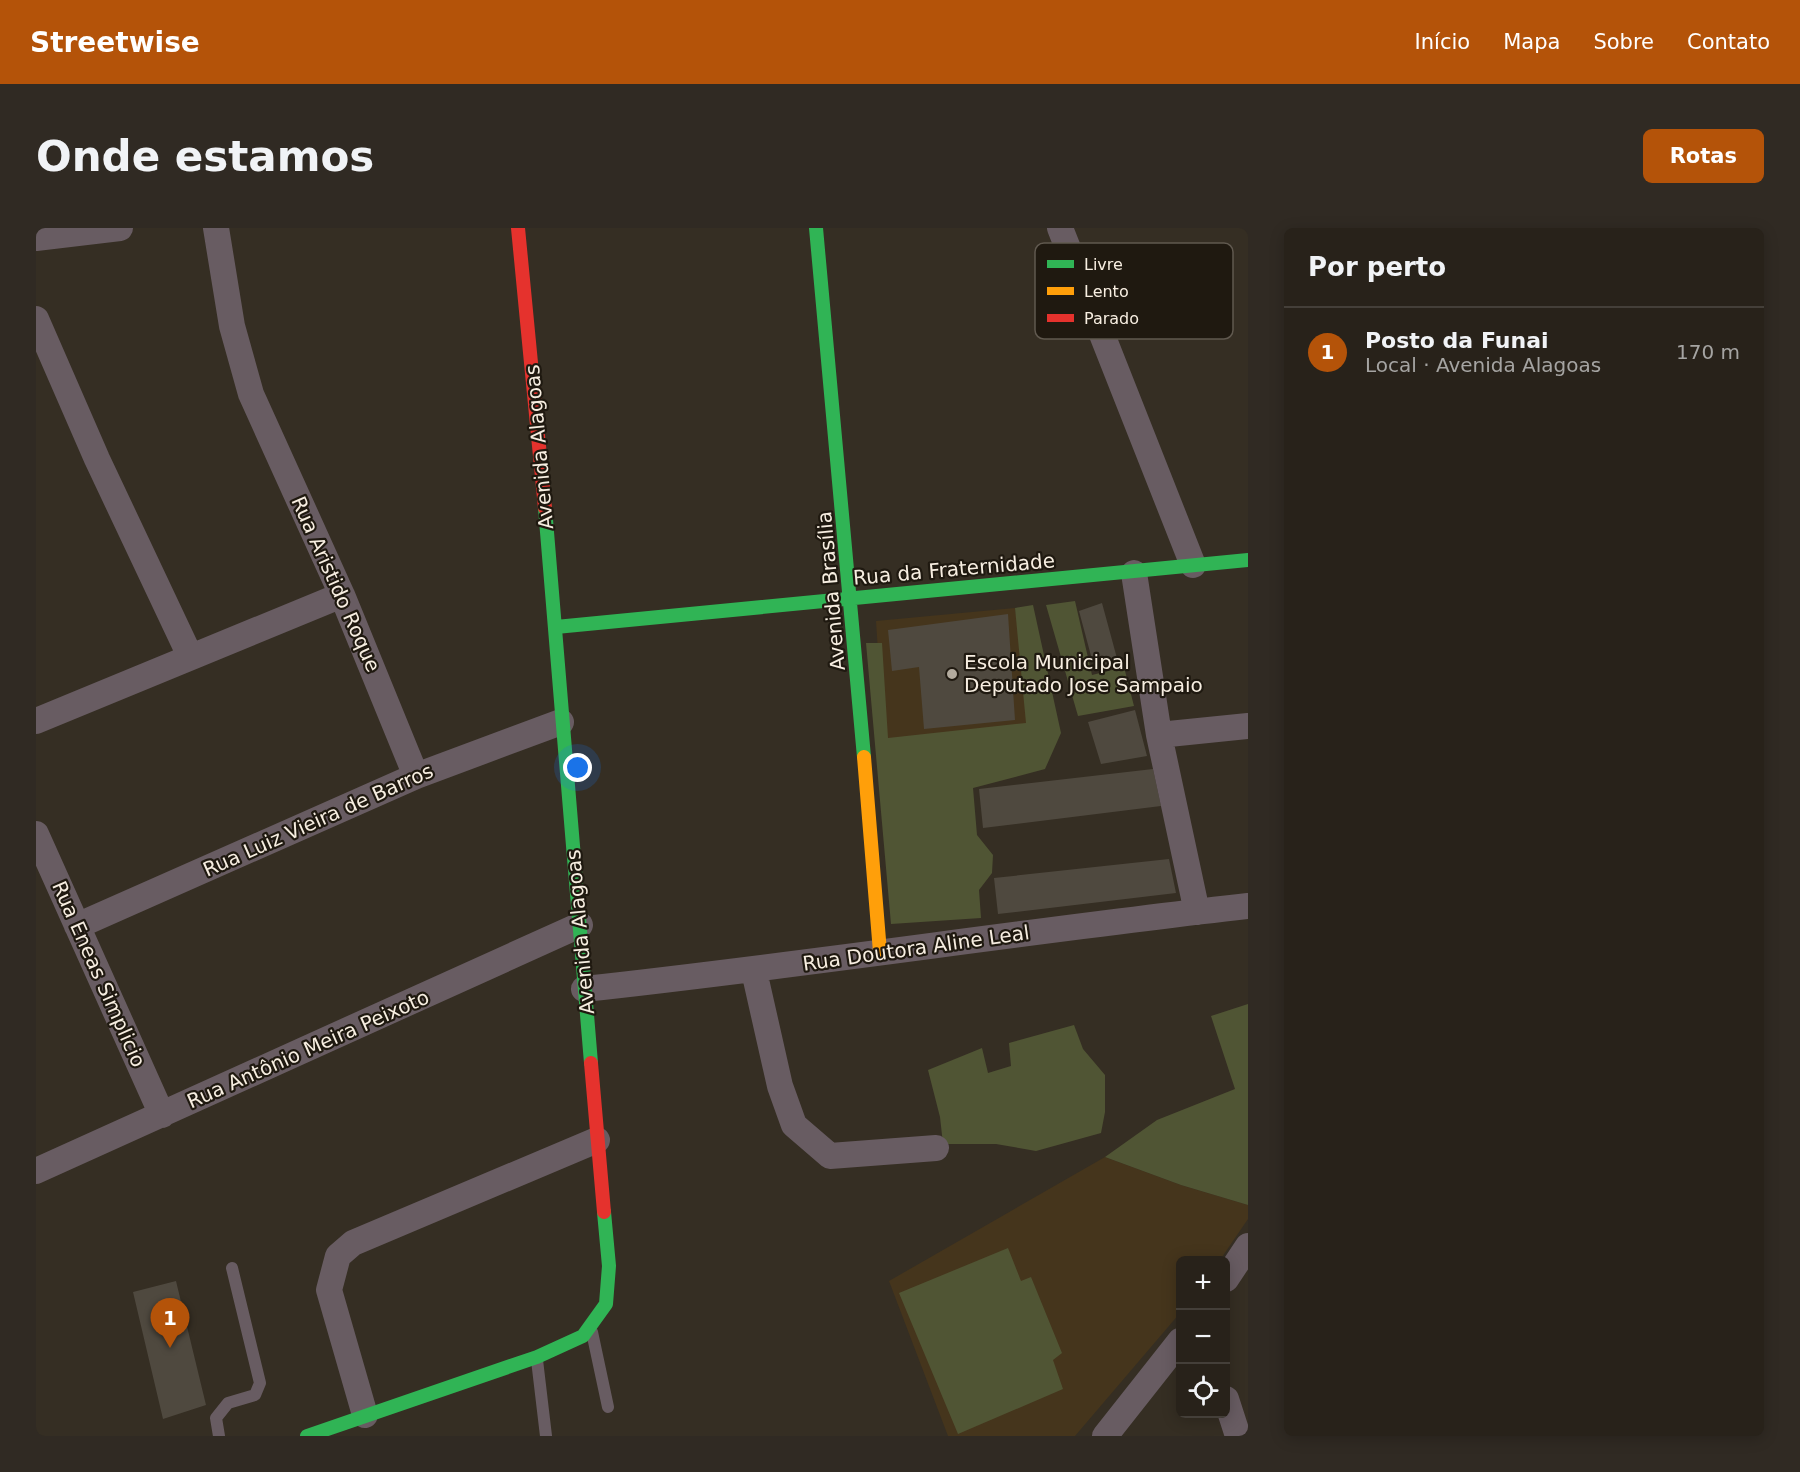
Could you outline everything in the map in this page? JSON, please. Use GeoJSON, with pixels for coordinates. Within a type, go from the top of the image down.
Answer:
{"type":"FeatureCollection","features":[{"type":"Feature","properties":{"kind":"street"},"geometry":{"type":"LineString","coordinates":[[36,238],[120,228]]}},
{"type":"Feature","properties":{"kind":"street","name":"Rua Aristido Roque"},"geometry":{"type":"LineString","coordinates":[[216,228],[232,326],[251,394],[342,595],[416,776]]}},
{"type":"Feature","properties":{"kind":"street","name":"Avenida Alagoas"},"geometry":{"type":"LineString","coordinates":[[307,1436],[537,1356],[583,1336],[606,1304],[609,1266],[561,722],[556,627],[518,228]]}},
{"type":"Feature","properties":{"kind":"street","name":"Avenida Brasília"},"geometry":{"type":"LineString","coordinates":[[816,228],[851,598],[880,952]]}},
{"type":"Feature","properties":{"kind":"street"},"geometry":{"type":"LineString","coordinates":[[1060,228],[1066,243]]}},
{"type":"Feature","properties":{"kind":"street"},"geometry":{"type":"LineString","coordinates":[[36,319],[97,459],[190,656]]}},
{"type":"Feature","properties":{"kind":"street"},"geometry":{"type":"LineString","coordinates":[[1104,339],[1193,565]]}},
{"type":"Feature","properties":{"kind":"street","name":"Rua da Fraternidade"},"geometry":{"type":"LineString","coordinates":[[556,627],[1134,573],[1248,560]]}},
{"type":"Feature","properties":{"kind":"street"},"geometry":{"type":"LineString","coordinates":[[1134,573],[1159,735],[1197,912]]}},
{"type":"Feature","properties":{"kind":"street"},"geometry":{"type":"LineString","coordinates":[[36,721],[342,595]]}},
{"type":"Feature","properties":{"kind":"street","name":"Rua Luiz Vieira de Barros"},"geometry":{"type":"LineString","coordinates":[[77,926],[416,776],[561,722]]}},
{"type":"Feature","properties":{"kind":"street"},"geometry":{"type":"LineString","coordinates":[[1159,735],[1248,726]]}},
{"type":"Feature","properties":{"kind":"street","name":"Rua Eneas Simplicio"},"geometry":{"type":"LineString","coordinates":[[36,834],[162,1115]]}},
{"type":"Feature","properties":{"kind":"street","name":"Rua Doutora Aline Leal"},"geometry":{"type":"LineString","coordinates":[[584,989],[754,971],[880,952],[1248,906]]}},
{"type":"Feature","properties":{"kind":"street","name":"Rua Antônio Meira Peixoto"},"geometry":{"type":"LineString","coordinates":[[36,1171],[580,925]]}},
{"type":"Feature","properties":{"kind":"street"},"geometry":{"type":"LineString","coordinates":[[754,971],[780,1086],[794,1125],[830,1156],[936,1148]]}},
{"type":"Feature","properties":{"kind":"street"},"geometry":{"type":"LineString","coordinates":[[365,1415],[329,1290],[338,1256],[353,1243],[597,1140]]}},
{"type":"Feature","properties":{"kind":"street"},"geometry":{"type":"LineString","coordinates":[[1230,1273],[1248,1246]]}},
{"type":"Feature","properties":{"kind":"street"},"geometry":{"type":"LineString","coordinates":[[1105,1436],[1176,1346]]}},
{"type":"Feature","properties":{"kind":"street"},"geometry":{"type":"LineString","coordinates":[[1230,1407],[1241,1428]]}},
{"type":"Feature","properties":{"kind":"lane"},"geometry":{"type":"LineString","coordinates":[[219,1436],[216,1418],[228,1403],[255,1395],[260,1383],[232,1268]]}},
{"type":"Feature","properties":{"kind":"lane"},"geometry":{"type":"LineString","coordinates":[[590,1325],[608,1407]]}},
{"type":"Feature","properties":{"kind":"lane"},"geometry":{"type":"LineString","coordinates":[[537,1356],[546,1436]]}},
{"type":"Feature","properties":{"kind":"shaded area","name":"Escola Municipal Deputado Jose Sampaio"},"geometry":{"type":"Polygon","coordinates":[[[1015,608],[1031,726],[884,744],[876,621],[1015,608]]]}},
{"type":"Feature","properties":{"kind":"shaded area"},"geometry":{"type":"Polygon","coordinates":[[[1105,1157],[1181,1185],[1248,1205],[1248,1219],[1223,1256],[1176,1256],[1176,1318],[1075,1436],[948,1436],[889,1281],[1105,1157]]]}},
{"type":"Feature","properties":{"kind":"green space"},"geometry":{"type":"Polygon","coordinates":[[[1075,601],[1092,675],[1124,667],[1134,706],[1078,716],[1046,605],[1075,601]]]}},
{"type":"Feature","properties":{"kind":"green space"},"geometry":{"type":"Polygon","coordinates":[[[1033,605],[1061,733],[1045,769],[973,788],[977,835],[993,855],[992,873],[979,890],[981,918],[891,924],[866,643],[882,643],[888,738],[1026,723],[1015,608],[1033,605]]]}},
{"type":"Feature","properties":{"kind":"green space"},"geometry":{"type":"Polygon","coordinates":[[[1248,1004],[1248,1205],[1181,1185],[1105,1157],[1157,1120],[1235,1089],[1211,1016],[1248,1004]]]}},
{"type":"Feature","properties":{"kind":"green space"},"geometry":{"type":"Polygon","coordinates":[[[1074,1025],[1083,1049],[1105,1075],[1105,1112],[1101,1133],[1036,1151],[996,1144],[943,1144],[940,1117],[928,1070],[982,1048],[988,1073],[1011,1066],[1009,1043],[1074,1025]]]}},
{"type":"Feature","properties":{"kind":"green space"},"geometry":{"type":"Polygon","coordinates":[[[1008,1248],[1021,1281],[1031,1277],[1062,1353],[1053,1360],[1063,1389],[958,1434],[899,1293],[1008,1248]]]}},
{"type":"Feature","properties":{"kind":"building"},"geometry":{"type":"Polygon","coordinates":[[[1102,603],[1118,662],[1094,667],[1079,611],[1102,603]]]}},
{"type":"Feature","properties":{"kind":"building","name":"Escola Municipal Deputado Jose Sampaio"},"geometry":{"type":"Polygon","coordinates":[[[1008,614],[1015,720],[924,729],[919,667],[892,671],[888,630],[1008,614]]]}},
{"type":"Feature","properties":{"kind":"building"},"geometry":{"type":"Polygon","coordinates":[[[1135,710],[1147,756],[1101,764],[1088,722],[1135,710]]]}},
{"type":"Feature","properties":{"kind":"building"},"geometry":{"type":"Polygon","coordinates":[[[1153,769],[1161,806],[983,828],[979,789],[1153,769]]]}},
{"type":"Feature","properties":{"kind":"building"},"geometry":{"type":"Polygon","coordinates":[[[1169,859],[1176,893],[998,914],[994,878],[1169,859]]]}},
{"type":"Feature","properties":{"kind":"building"},"geometry":{"type":"Polygon","coordinates":[[[176,1281],[206,1405],[163,1419],[133,1292],[176,1281]]]}},
{"type":"Feature","properties":{"kind":"traffic: fast"},"geometry":{"type":"LineString","coordinates":[[816,228],[864,757]]}},
{"type":"Feature","properties":{"kind":"traffic: fast"},"geometry":{"type":"LineString","coordinates":[[545,508],[591,1063]]}},
{"type":"Feature","properties":{"kind":"traffic: fast"},"geometry":{"type":"LineString","coordinates":[[556,627],[1248,560]]}},
{"type":"Feature","properties":{"kind":"traffic: fast"},"geometry":{"type":"LineString","coordinates":[[307,1436],[537,1357],[583,1336],[606,1304],[609,1266],[604,1212]]}},
{"type":"Feature","properties":{"kind":"traffic: slow"},"geometry":{"type":"LineString","coordinates":[[864,757],[880,952]]}},
{"type":"Feature","properties":{"kind":"traffic: jam"},"geometry":{"type":"LineString","coordinates":[[518,228],[545,508]]}},
{"type":"Feature","properties":{"kind":"traffic: jam"},"geometry":{"type":"LineString","coordinates":[[591,1063],[604,1212]]}},
{"type":"Feature","properties":{"kind":"place","name":"Escola Municipal Deputado Jose Sampaio"},"geometry":{"type":"Point","coordinates":[952,674]}},
{"type":"Feature","properties":{"kind":"place","name":"Posto da Funai"},"geometry":{"type":"Point","coordinates":[170,1348]}}]}
